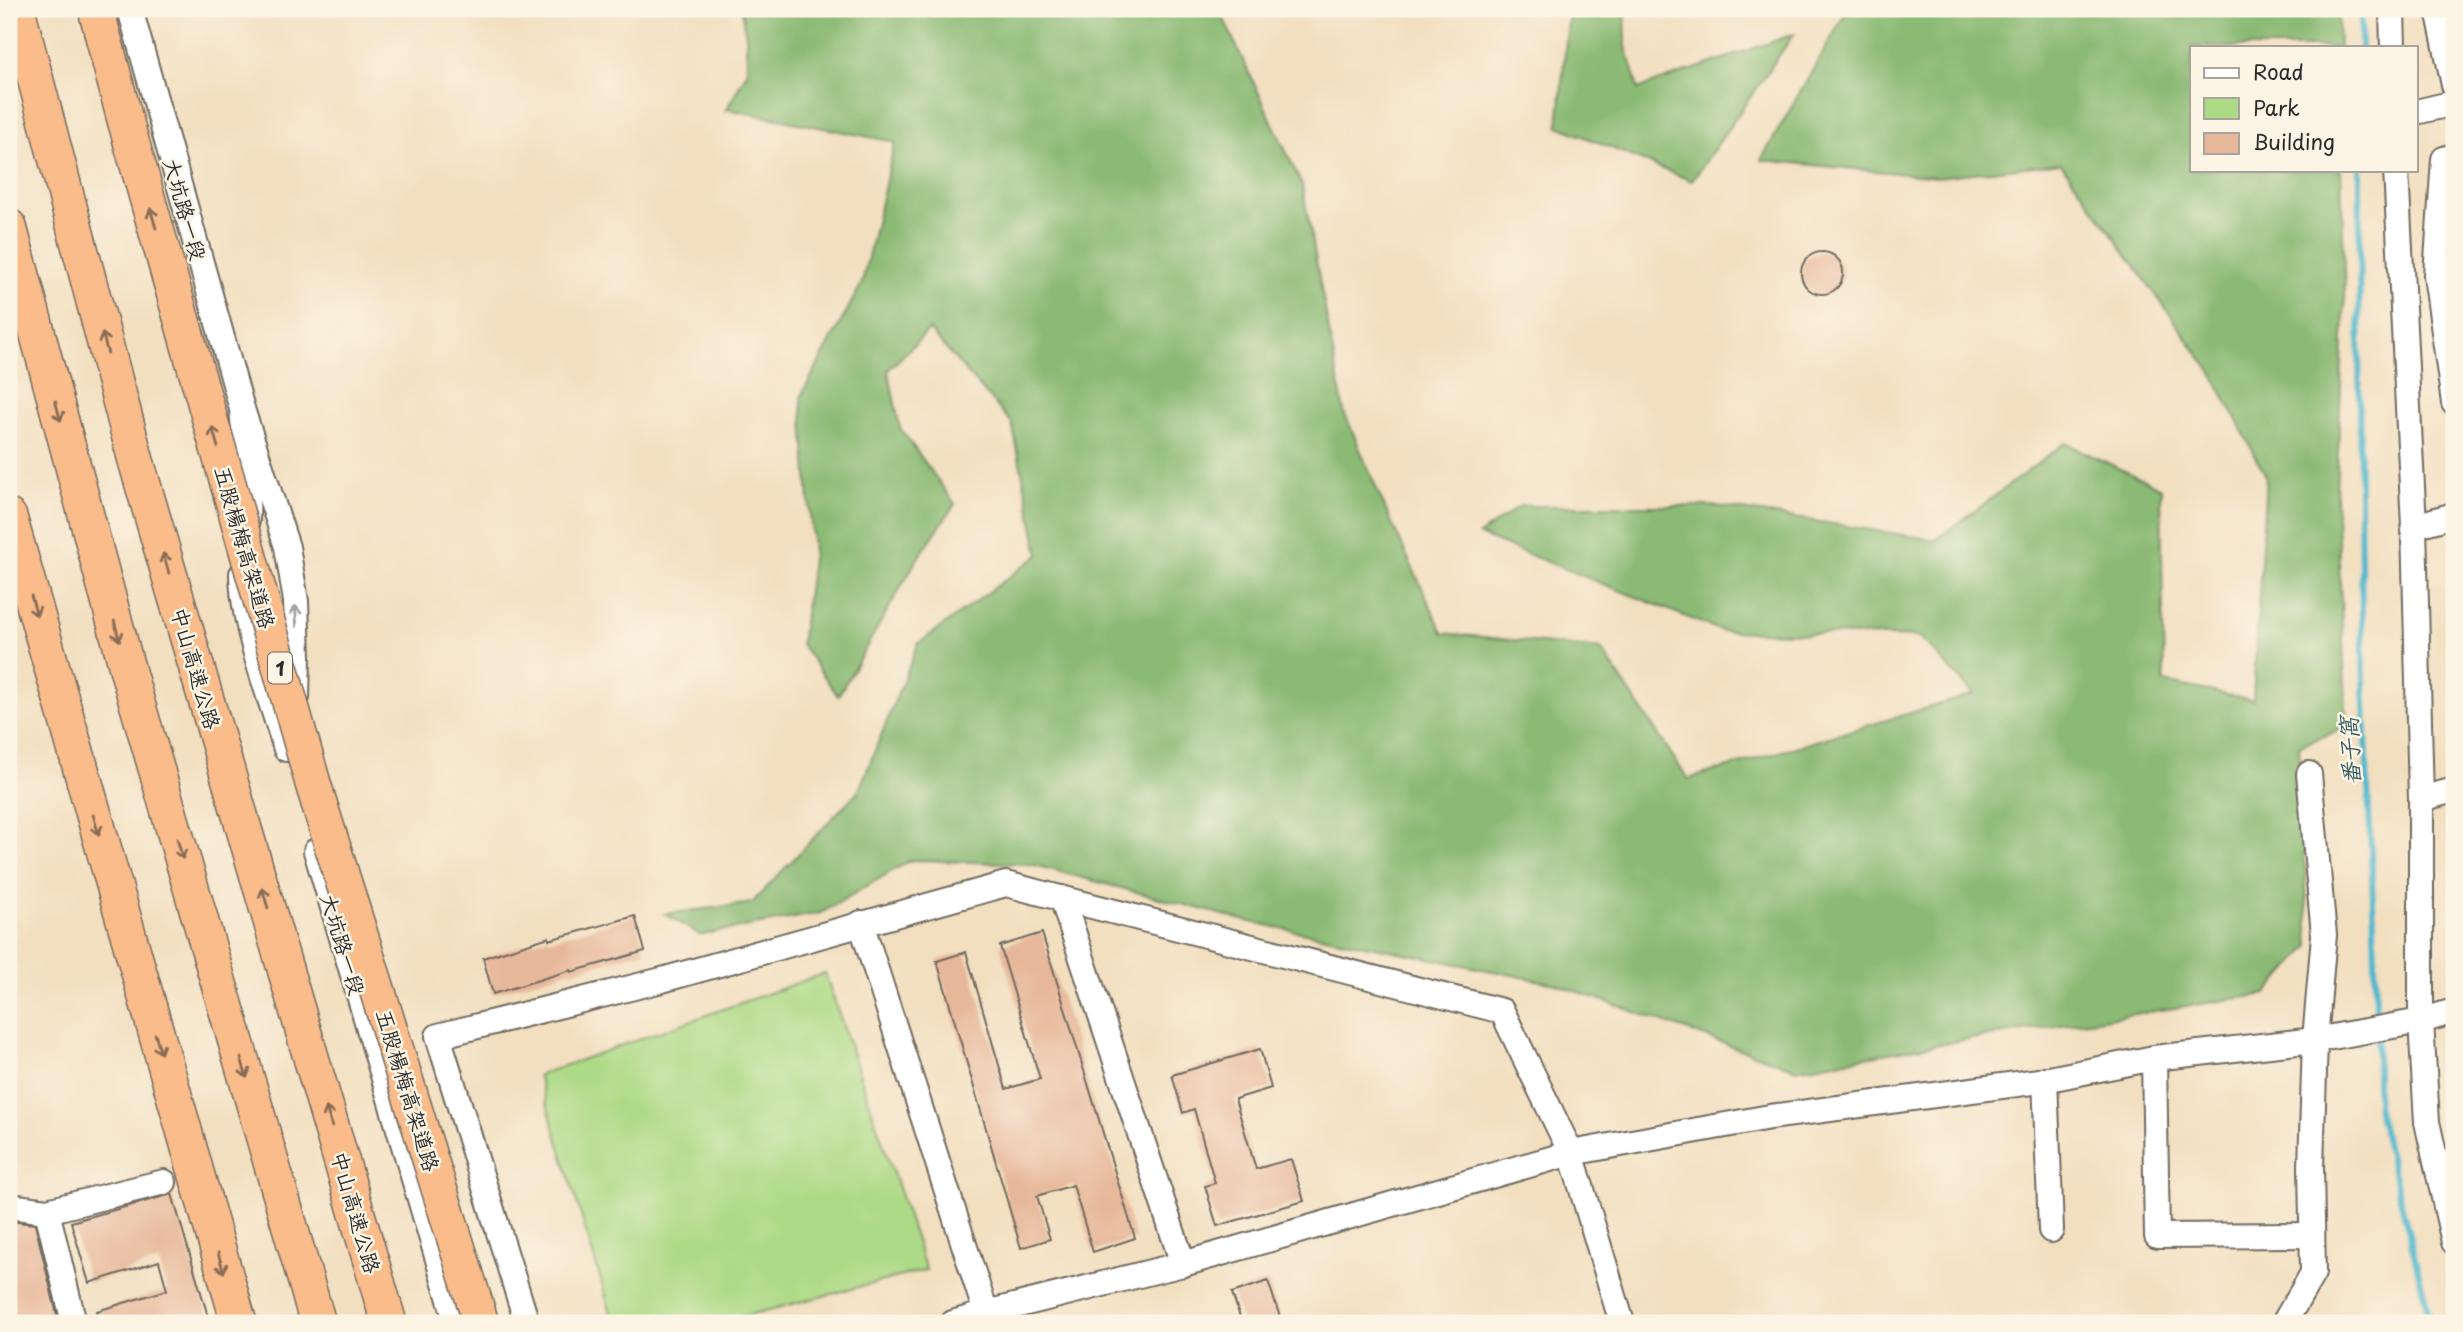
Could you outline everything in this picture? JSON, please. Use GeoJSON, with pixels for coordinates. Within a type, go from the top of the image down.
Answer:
{"type":"FeatureCollection","features":[{"type":"Feature","properties":{"kind":"highway","name":"中山高速公路"},"geometry":{"type":"LineString","coordinates":[[17,9],[136,461],[389,1323]]}},
{"type":"Feature","properties":{"kind":"highway","name":"五股楊梅高架道路"},"geometry":{"type":"LineString","coordinates":[[96,9],[127,129],[314,787],[481,1323]]}},
{"type":"Feature","properties":{"kind":"highway"},"geometry":{"type":"LineString","coordinates":[[9,227],[128,672],[318,1323]]}},
{"type":"Feature","properties":{"kind":"highway"},"geometry":{"type":"LineString","coordinates":[[9,517],[239,1323]]}},
{"type":"Feature","properties":{"kind":"street","name":"大坑路一段"},"geometry":{"type":"LineString","coordinates":[[130,9],[242,409],[287,547],[296,601],[298,761],[303,806]]}},
{"type":"Feature","properties":{"kind":"street"},"geometry":{"type":"LineString","coordinates":[[2392,9],[2393,46]]}},
{"type":"Feature","properties":{"kind":"street"},"geometry":{"type":"LineString","coordinates":[[2438,9],[2454,85]]}},
{"type":"Feature","properties":{"kind":"street"},"geometry":{"type":"LineString","coordinates":[[2418,112],[2454,103]]}},
{"type":"Feature","properties":{"kind":"street"},"geometry":{"type":"LineString","coordinates":[[2454,156],[2444,159],[2436,275],[2454,403]]}},
{"type":"Feature","properties":{"kind":"street"},"geometry":{"type":"LineString","coordinates":[[2396,172],[2414,526],[2421,799],[2421,1021],[2427,1122],[2452,1228]]}},
{"type":"Feature","properties":{"kind":"street","name":"大坑路一段"},"geometry":{"type":"LineString","coordinates":[[242,409],[248,472],[242,594],[255,646],[457,1323]]}},
{"type":"Feature","properties":{"kind":"street"},"geometry":{"type":"LineString","coordinates":[[2414,526],[2454,514]]}},
{"type":"Feature","properties":{"kind":"street"},"geometry":{"type":"LineString","coordinates":[[2284,1323],[2313,1273],[2311,1167],[2315,1040],[2324,935],[2309,774]]}},
{"type":"Feature","properties":{"kind":"street"},"geometry":{"type":"LineString","coordinates":[[2421,799],[2454,790]]}},
{"type":"Feature","properties":{"kind":"street"},"geometry":{"type":"LineString","coordinates":[[527,1323],[438,1037],[662,980],[1006,884],[1502,1011],[1571,1153],[1622,1323]]}},
{"type":"Feature","properties":{"kind":"street"},"geometry":{"type":"LineString","coordinates":[[1062,898],[1183,1264]]}},
{"type":"Feature","properties":{"kind":"street"},"geometry":{"type":"LineString","coordinates":[[861,923],[986,1313]]}},
{"type":"Feature","properties":{"kind":"street"},"geometry":{"type":"LineString","coordinates":[[953,1323],[1183,1264],[1571,1153],[1770,1117],[2045,1079],[2154,1058],[2315,1040],[2421,1021],[2454,1011]]}},
{"type":"Feature","properties":{"kind":"street"},"geometry":{"type":"LineString","coordinates":[[2154,1058],[2157,1236],[2312,1235]]}},
{"type":"Feature","properties":{"kind":"street"},"geometry":{"type":"LineString","coordinates":[[2045,1079],[2051,1230]]}},
{"type":"Feature","properties":{"kind":"street"},"geometry":{"type":"LineString","coordinates":[[9,1206],[47,1211],[164,1182]]}},
{"type":"Feature","properties":{"kind":"street"},"geometry":{"type":"LineString","coordinates":[[47,1211],[74,1323]]}},
{"type":"Feature","properties":{"kind":"green space"},"geometry":{"type":"Polygon","coordinates":[[[741,9],[1219,9],[1302,185],[1344,412],[1443,633],[1601,649],[1688,779],[1974,694],[1920,637],[1722,631],[1479,535],[1520,506],[1717,506],[1936,540],[2065,443],[2161,488],[2164,682],[2253,700],[2266,476],[2212,373],[2061,163],[1937,177],[1761,160],[1848,9],[2338,9],[2339,46],[2190,46],[2190,172],[2341,172],[2345,295],[2336,496],[2347,727],[2299,746],[2309,947],[2266,994],[1964,1040],[1796,1069],[1556,984],[1246,921],[1030,864],[911,860],[821,913],[700,935],[665,914],[752,903],[859,790],[918,644],[1039,555],[1012,423],[929,330],[888,370],[900,428],[955,504],[916,561],[838,696],[801,644],[813,552],[801,396],[862,283],[895,142],[727,109],[725,112],[747,72],[746,36],[741,9]]]}},
{"type":"Feature","properties":{"kind":"green space"},"geometry":{"type":"Polygon","coordinates":[[[1569,9],[1625,9],[1626,47],[1638,89],[1794,34],[1692,181],[1558,126],[1569,9]]]}},
{"type":"Feature","properties":{"kind":"green space"},"geometry":{"type":"Polygon","coordinates":[[[825,973],[926,1270],[717,1323],[614,1323],[538,1075],[825,973]]]}},
{"type":"Feature","properties":{"kind":"building"},"geometry":{"type":"Polygon","coordinates":[[[1822,252],[1837,258],[1843,273],[1837,288],[1822,294],[1807,288],[1801,273],[1807,258],[1822,252]]]}},
{"type":"Feature","properties":{"kind":"building"},"geometry":{"type":"Polygon","coordinates":[[[635,916],[645,951],[493,994],[483,958],[549,937],[549,940],[635,916]]]}},
{"type":"Feature","properties":{"kind":"building"},"geometry":{"type":"Polygon","coordinates":[[[1042,933],[1135,1238],[1093,1252],[1073,1185],[1037,1196],[1050,1239],[1021,1248],[937,961],[966,952],[1006,1089],[1040,1079],[1000,946],[1042,933]]]}},
{"type":"Feature","properties":{"kind":"building"},"geometry":{"type":"Polygon","coordinates":[[[1260,1049],[1271,1088],[1235,1099],[1256,1169],[1291,1159],[1304,1201],[1217,1226],[1205,1186],[1215,1183],[1194,1109],[1183,1113],[1172,1075],[1260,1049]]]}},
{"type":"Feature","properties":{"kind":"building"},"geometry":{"type":"Polygon","coordinates":[[[172,1194],[210,1323],[100,1323],[97,1311],[167,1290],[159,1261],[89,1283],[71,1222],[172,1194]]]}},
{"type":"Feature","properties":{"kind":"building"},"geometry":{"type":"Polygon","coordinates":[[[9,1221],[35,1224],[59,1323],[9,1323],[9,1221]]]}},
{"type":"Feature","properties":{"kind":"building"},"geometry":{"type":"Polygon","coordinates":[[[1268,1281],[1282,1323],[1242,1323],[1232,1293],[1268,1281]]]}},
{"type":"Feature","properties":{"kind":"waterway","name":"番子窩"},"geometry":{"type":"LineString","coordinates":[[2361,9],[2361,46]]}},
{"type":"Feature","properties":{"kind":"waterway","name":"番子窩"},"geometry":{"type":"LineString","coordinates":[[2360,172],[2361,572],[2376,1025]]}},
{"type":"Feature","properties":{"kind":"waterway","name":"番子窩"},"geometry":{"type":"LineString","coordinates":[[2377,1036],[2377,1106],[2431,1323]]}}]}
